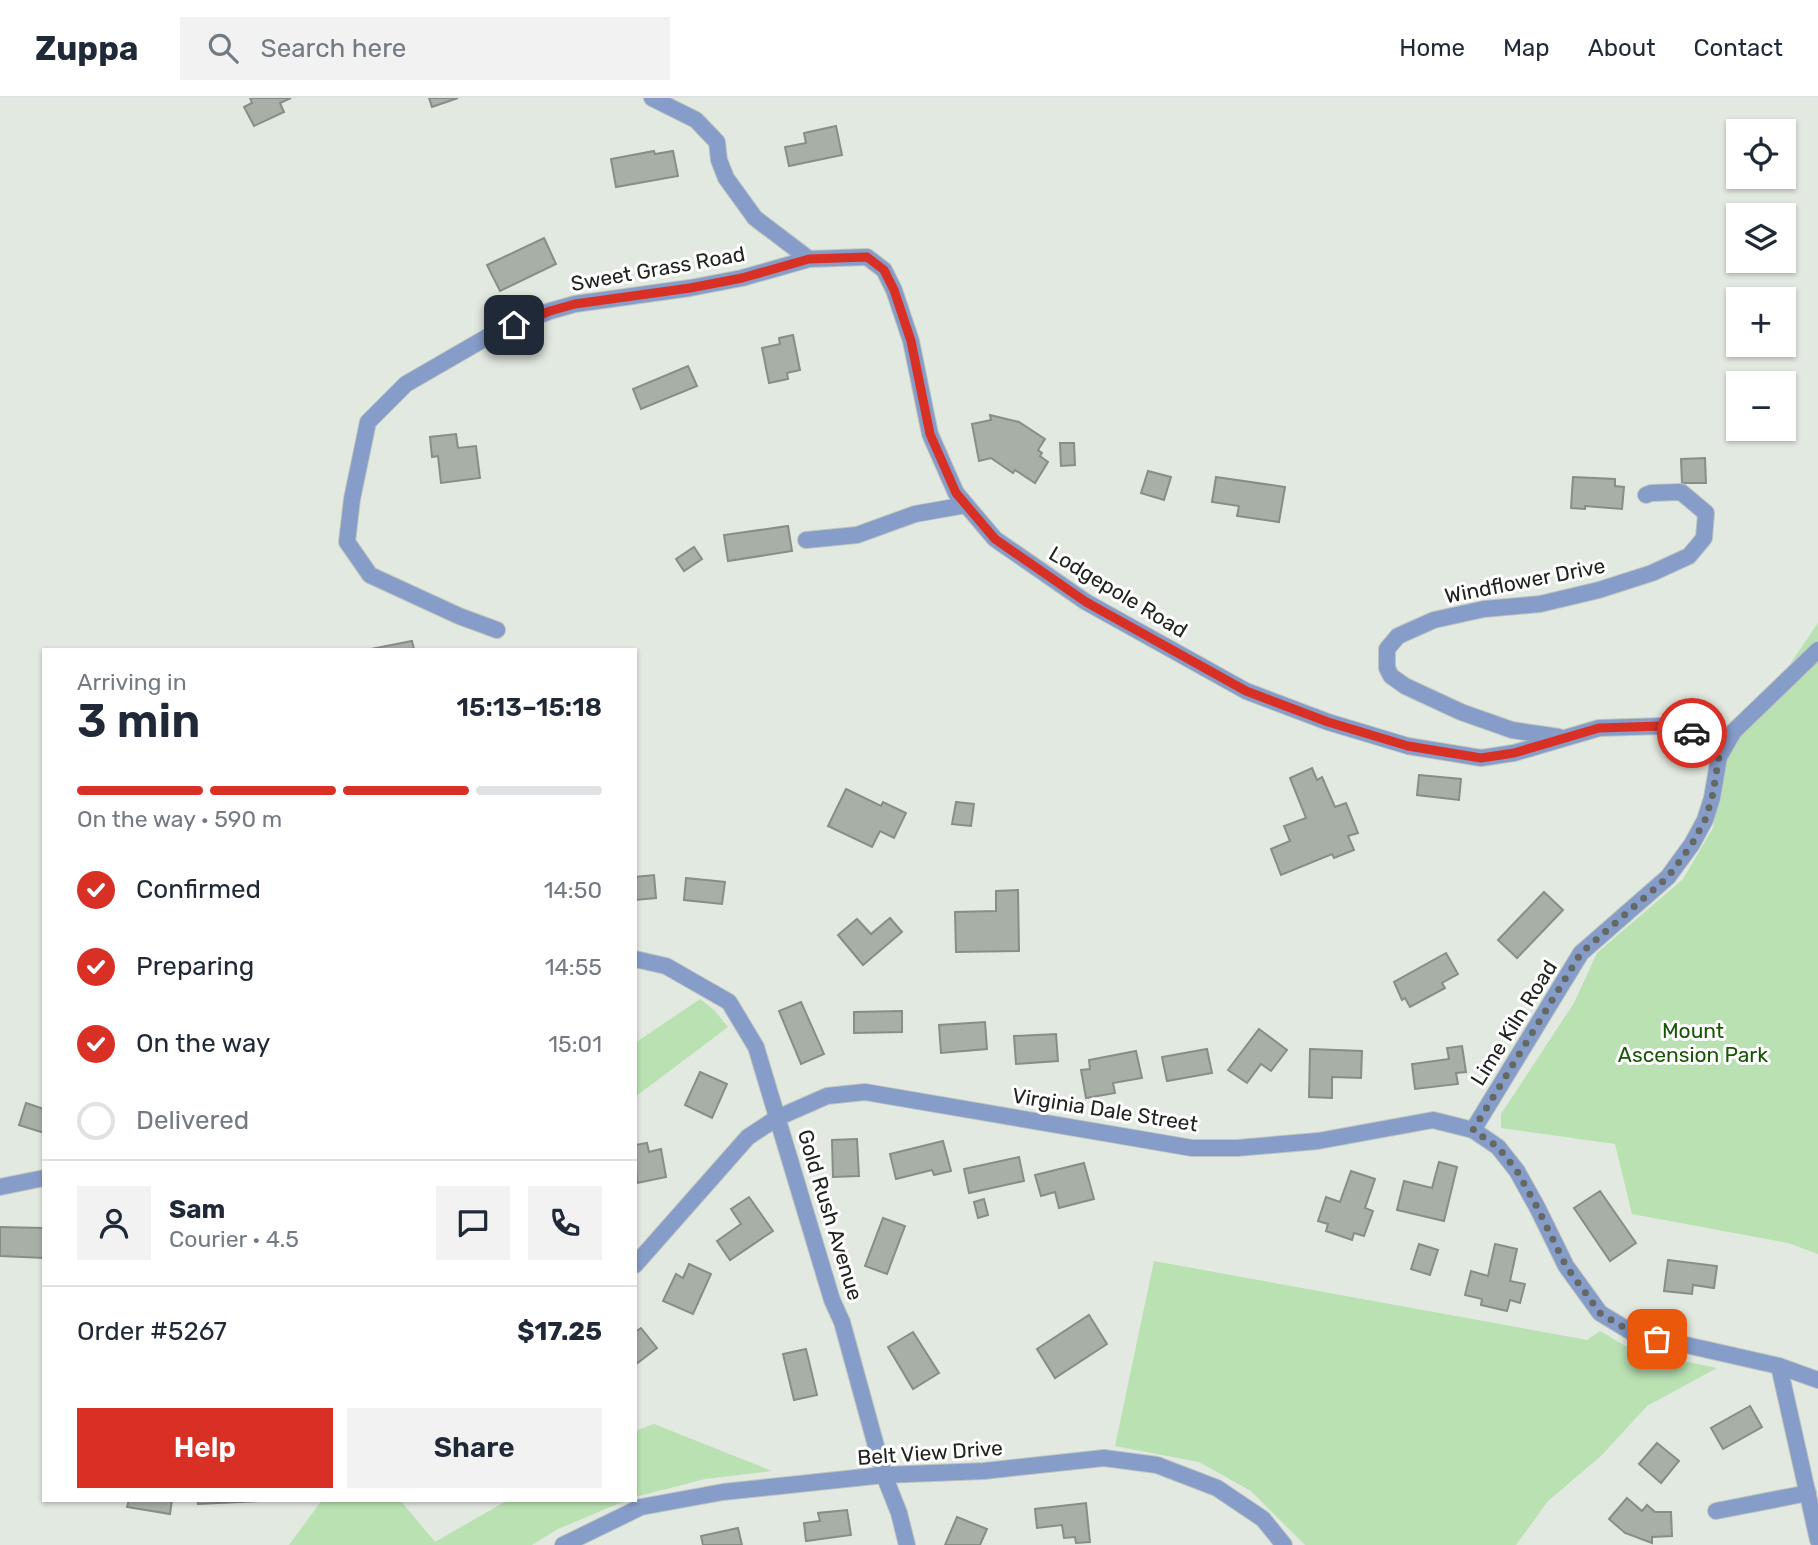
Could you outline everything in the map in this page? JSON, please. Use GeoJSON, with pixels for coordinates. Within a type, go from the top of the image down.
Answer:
{"type":"FeatureCollection","features":[{"type":"Feature","properties":{"kind":"street"},"geometry":{"type":"LineString","coordinates":[[652,98],[696,120],[717,142],[719,160],[726,178],[755,218],[809,259]]}},
{"type":"Feature","properties":{"kind":"street","name":"Lodgepole Road"},"geometry":{"type":"LineString","coordinates":[[809,259],[867,257],[884,270],[894,290],[911,341],[930,434],[956,493],[995,539],[1086,602],[1246,691],[1328,722],[1408,746],[1447,754],[1481,758],[1514,753],[1599,728],[1661,726],[1699,736],[1719,757]]}},
{"type":"Feature","properties":{"kind":"street","name":"Sweet Grass Road"},"geometry":{"type":"LineString","coordinates":[[497,630],[459,616],[370,575],[348,542],[352,499],[368,422],[406,384],[495,332],[550,311],[575,304],[716,283],[809,259]]}},
{"type":"Feature","properties":{"kind":"street","name":"Windflower Drive"},"geometry":{"type":"LineString","coordinates":[[1565,737],[1512,730],[1461,712],[1405,686],[1391,676],[1387,668],[1387,649],[1398,636],[1434,620],[1484,609],[1539,604],[1600,590],[1652,573],[1689,556],[1703,538],[1706,513],[1681,492],[1646,495]]}},
{"type":"Feature","properties":{"kind":"street"},"geometry":{"type":"LineString","coordinates":[[806,540],[857,535],[915,514],[966,505]]}},
{"type":"Feature","properties":{"kind":"street","name":"Lime Kiln Road"},"geometry":{"type":"LineString","coordinates":[[1473,1130],[1581,953],[1668,877],[1692,844],[1705,820],[1712,798],[1719,757],[1734,731],[1818,650]]}},
{"type":"Feature","properties":{"kind":"street","name":"Gold Rush Avenue"},"geometry":{"type":"LineString","coordinates":[[637,959],[666,966],[729,1002],[756,1047],[832,1300],[842,1322],[884,1475],[899,1513],[907,1545]]}},
{"type":"Feature","properties":{"kind":"street","name":"Virginia Dale Street"},"geometry":{"type":"LineString","coordinates":[[637,1263],[748,1137],[778,1118],[827,1096],[865,1092],[1192,1148],[1237,1148],[1318,1141],[1433,1120],[1473,1130],[1498,1147],[1517,1171],[1566,1266],[1600,1313],[1633,1333],[1779,1366],[1818,1380]]}},
{"type":"Feature","properties":{"kind":"street"},"geometry":{"type":"LineString","coordinates":[[0,1187],[42,1178]]}},
{"type":"Feature","properties":{"kind":"street"},"geometry":{"type":"LineString","coordinates":[[1779,1366],[1818,1540]]}},
{"type":"Feature","properties":{"kind":"street","name":"Belt View Drive"},"geometry":{"type":"LineString","coordinates":[[563,1545],[641,1507],[723,1492],[884,1475],[984,1471],[1104,1458],[1157,1465],[1217,1488],[1263,1519],[1284,1545]]}},
{"type":"Feature","properties":{"kind":"street"},"geometry":{"type":"LineString","coordinates":[[1716,1511],[1808,1493]]}},
{"type":"Feature","properties":{"kind":"green space","name":"Mount Ascension Park"},"geometry":{"type":"Polygon","coordinates":[[[1818,623],[1818,1254],[1788,1243],[1632,1214],[1615,1144],[1501,1128],[1501,1114],[1574,1003],[1597,953],[1683,879],[1713,828],[1725,759],[1818,623]]]}},
{"type":"Feature","properties":{"kind":"green space"},"geometry":{"type":"Polygon","coordinates":[[[700,999],[714,1010],[728,1027],[637,1095],[637,1042],[700,999]]]}},
{"type":"Feature","properties":{"kind":"green space"},"geometry":{"type":"Polygon","coordinates":[[[1154,1261],[1587,1340],[1600,1331],[1634,1351],[1717,1368],[1647,1406],[1601,1456],[1548,1501],[1516,1545],[1305,1545],[1251,1491],[1199,1462],[1115,1446],[1154,1261]]]}},
{"type":"Feature","properties":{"kind":"green space"},"geometry":{"type":"Polygon","coordinates":[[[654,1424],[772,1471],[705,1479],[637,1496],[637,1430],[654,1424]]]}},
{"type":"Feature","properties":{"kind":"green space"},"geometry":{"type":"Polygon","coordinates":[[[321,1502],[402,1502],[435,1542],[505,1502],[622,1502],[558,1529],[532,1545],[289,1545],[321,1502]]]}},
{"type":"Feature","properties":{"kind":"building"},"geometry":{"type":"Polygon","coordinates":[[[250,98],[291,98],[280,103],[284,112],[254,126],[244,107],[252,103],[250,98]]]}},
{"type":"Feature","properties":{"kind":"building"},"geometry":{"type":"Polygon","coordinates":[[[429,98],[458,98],[432,107],[429,98]]]}},
{"type":"Feature","properties":{"kind":"building"},"geometry":{"type":"Polygon","coordinates":[[[836,126],[842,155],[789,166],[785,147],[806,143],[804,133],[836,126]]]}},
{"type":"Feature","properties":{"kind":"building"},"geometry":{"type":"Polygon","coordinates":[[[654,151],[655,154],[673,151],[678,176],[616,187],[611,159],[654,151]]]}},
{"type":"Feature","properties":{"kind":"building"},"geometry":{"type":"Polygon","coordinates":[[[544,238],[556,264],[500,291],[487,265],[544,238]]]}},
{"type":"Feature","properties":{"kind":"building"},"geometry":{"type":"Polygon","coordinates":[[[793,335],[800,370],[787,373],[788,379],[769,383],[762,348],[780,344],[779,338],[793,335]]]}},
{"type":"Feature","properties":{"kind":"building"},"geometry":{"type":"Polygon","coordinates":[[[688,366],[697,386],[641,409],[633,389],[688,366]]]}},
{"type":"Feature","properties":{"kind":"building"},"geometry":{"type":"Polygon","coordinates":[[[990,415],[1019,422],[1045,439],[1038,450],[1042,453],[1040,456],[1048,462],[1035,483],[1015,470],[1013,473],[991,458],[979,461],[972,424],[991,420],[990,415]]]}},
{"type":"Feature","properties":{"kind":"building"},"geometry":{"type":"Polygon","coordinates":[[[456,434],[458,448],[476,446],[480,478],[441,483],[438,456],[432,457],[430,437],[456,434]]]}},
{"type":"Feature","properties":{"kind":"building"},"geometry":{"type":"Polygon","coordinates":[[[1060,443],[1074,443],[1075,465],[1061,466],[1060,443]]]}},
{"type":"Feature","properties":{"kind":"building"},"geometry":{"type":"Polygon","coordinates":[[[1705,458],[1706,483],[1682,483],[1681,459],[1705,458]]]}},
{"type":"Feature","properties":{"kind":"building"},"geometry":{"type":"Polygon","coordinates":[[[1148,471],[1171,477],[1164,500],[1141,493],[1148,471]]]}},
{"type":"Feature","properties":{"kind":"building"},"geometry":{"type":"Polygon","coordinates":[[[1216,477],[1285,487],[1279,522],[1237,516],[1239,506],[1212,502],[1216,477]]]}},
{"type":"Feature","properties":{"kind":"building"},"geometry":{"type":"Polygon","coordinates":[[[1573,477],[1615,479],[1615,486],[1624,487],[1622,509],[1585,506],[1585,509],[1571,508],[1573,477]]]}},
{"type":"Feature","properties":{"kind":"building"},"geometry":{"type":"Polygon","coordinates":[[[788,526],[792,551],[728,561],[724,535],[788,526]]]}},
{"type":"Feature","properties":{"kind":"building"},"geometry":{"type":"Polygon","coordinates":[[[694,547],[702,559],[684,571],[676,559],[694,547]]]}},
{"type":"Feature","properties":{"kind":"building"},"geometry":{"type":"Polygon","coordinates":[[[412,641],[414,648],[376,648],[412,641]]]}},
{"type":"Feature","properties":{"kind":"building"},"geometry":{"type":"Polygon","coordinates":[[[1312,768],[1317,780],[1322,777],[1335,807],[1346,803],[1358,833],[1348,836],[1354,850],[1334,858],[1332,854],[1281,875],[1271,849],[1290,841],[1284,826],[1306,818],[1290,778],[1312,768]]]}},
{"type":"Feature","properties":{"kind":"building"},"geometry":{"type":"Polygon","coordinates":[[[1419,775],[1461,779],[1459,800],[1417,795],[1419,775]]]}},
{"type":"Feature","properties":{"kind":"building"},"geometry":{"type":"Polygon","coordinates":[[[846,789],[881,806],[883,802],[906,813],[894,838],[880,831],[872,847],[828,826],[846,789]]]}},
{"type":"Feature","properties":{"kind":"building"},"geometry":{"type":"Polygon","coordinates":[[[956,802],[974,804],[971,826],[952,824],[956,802]]]}},
{"type":"Feature","properties":{"kind":"building"},"geometry":{"type":"Polygon","coordinates":[[[654,875],[656,898],[637,900],[637,877],[654,875]]]}},
{"type":"Feature","properties":{"kind":"building"},"geometry":{"type":"Polygon","coordinates":[[[686,878],[725,882],[722,904],[684,900],[686,878]]]}},
{"type":"Feature","properties":{"kind":"building"},"geometry":{"type":"Polygon","coordinates":[[[1018,890],[1019,951],[956,952],[955,912],[996,911],[996,891],[1018,890]]]}},
{"type":"Feature","properties":{"kind":"building"},"geometry":{"type":"Polygon","coordinates":[[[1544,892],[1563,910],[1517,958],[1498,940],[1544,892]]]}},
{"type":"Feature","properties":{"kind":"building"},"geometry":{"type":"Polygon","coordinates":[[[890,918],[902,932],[863,965],[838,935],[857,919],[871,934],[890,918]]]}},
{"type":"Feature","properties":{"kind":"building"},"geometry":{"type":"Polygon","coordinates":[[[1446,953],[1458,974],[1442,983],[1445,988],[1410,1007],[1405,998],[1402,1000],[1394,982],[1446,953]]]}},
{"type":"Feature","properties":{"kind":"building"},"geometry":{"type":"Polygon","coordinates":[[[801,1002],[824,1054],[801,1064],[779,1011],[801,1002]]]}},
{"type":"Feature","properties":{"kind":"building"},"geometry":{"type":"Polygon","coordinates":[[[902,1011],[902,1032],[854,1033],[854,1012],[902,1011]]]}},
{"type":"Feature","properties":{"kind":"building"},"geometry":{"type":"Polygon","coordinates":[[[985,1022],[987,1049],[941,1053],[939,1025],[985,1022]]]}},
{"type":"Feature","properties":{"kind":"building"},"geometry":{"type":"Polygon","coordinates":[[[1259,1029],[1287,1050],[1271,1071],[1261,1064],[1247,1083],[1228,1070],[1259,1029]]]}},
{"type":"Feature","properties":{"kind":"building"},"geometry":{"type":"Polygon","coordinates":[[[1056,1034],[1058,1061],[1016,1064],[1014,1036],[1056,1034]]]}},
{"type":"Feature","properties":{"kind":"building"},"geometry":{"type":"Polygon","coordinates":[[[1462,1046],[1466,1072],[1456,1073],[1458,1084],[1415,1089],[1412,1064],[1449,1059],[1447,1048],[1462,1046]]]}},
{"type":"Feature","properties":{"kind":"building"},"geometry":{"type":"Polygon","coordinates":[[[1207,1049],[1212,1073],[1167,1081],[1162,1057],[1207,1049]]]}},
{"type":"Feature","properties":{"kind":"building"},"geometry":{"type":"Polygon","coordinates":[[[1310,1049],[1362,1051],[1361,1078],[1332,1077],[1332,1098],[1309,1097],[1310,1049]]]}},
{"type":"Feature","properties":{"kind":"building"},"geometry":{"type":"Polygon","coordinates":[[[1136,1051],[1142,1078],[1113,1083],[1115,1093],[1086,1098],[1081,1070],[1090,1069],[1089,1060],[1136,1051]]]}},
{"type":"Feature","properties":{"kind":"building"},"geometry":{"type":"Polygon","coordinates":[[[700,1072],[727,1084],[712,1118],[685,1105],[700,1072]]]}},
{"type":"Feature","properties":{"kind":"building"},"geometry":{"type":"Polygon","coordinates":[[[26,1103],[42,1108],[42,1132],[19,1125],[26,1103]]]}},
{"type":"Feature","properties":{"kind":"building"},"geometry":{"type":"Polygon","coordinates":[[[857,1139],[859,1176],[833,1177],[832,1140],[857,1139]]]}},
{"type":"Feature","properties":{"kind":"building"},"geometry":{"type":"Polygon","coordinates":[[[943,1141],[951,1171],[934,1175],[932,1170],[896,1179],[890,1154],[943,1141]]]}},
{"type":"Feature","properties":{"kind":"building"},"geometry":{"type":"Polygon","coordinates":[[[647,1143],[649,1152],[661,1149],[666,1177],[637,1183],[637,1145],[647,1143]]]}},
{"type":"Feature","properties":{"kind":"building"},"geometry":{"type":"Polygon","coordinates":[[[1019,1157],[1024,1181],[969,1193],[964,1169],[1019,1157]]]}},
{"type":"Feature","properties":{"kind":"building"},"geometry":{"type":"Polygon","coordinates":[[[1439,1162],[1457,1167],[1444,1221],[1397,1210],[1404,1181],[1432,1188],[1439,1162]]]}},
{"type":"Feature","properties":{"kind":"building"},"geometry":{"type":"Polygon","coordinates":[[[1084,1163],[1094,1199],[1059,1208],[1055,1192],[1041,1196],[1035,1175],[1084,1163]]]}},
{"type":"Feature","properties":{"kind":"building"},"geometry":{"type":"Polygon","coordinates":[[[1351,1171],[1375,1179],[1365,1208],[1373,1211],[1364,1236],[1354,1233],[1352,1240],[1326,1231],[1328,1224],[1318,1221],[1326,1197],[1340,1202],[1351,1171]]]}},
{"type":"Feature","properties":{"kind":"building"},"geometry":{"type":"Polygon","coordinates":[[[1600,1191],[1636,1243],[1610,1261],[1574,1208],[1600,1191]]]}},
{"type":"Feature","properties":{"kind":"building"},"geometry":{"type":"Polygon","coordinates":[[[749,1197],[773,1231],[730,1260],[717,1241],[741,1224],[731,1209],[749,1197]]]}},
{"type":"Feature","properties":{"kind":"building"},"geometry":{"type":"Polygon","coordinates":[[[984,1199],[988,1215],[978,1218],[974,1202],[984,1199]]]}},
{"type":"Feature","properties":{"kind":"building"},"geometry":{"type":"Polygon","coordinates":[[[883,1218],[905,1226],[887,1274],[865,1266],[883,1218]]]}},
{"type":"Feature","properties":{"kind":"building"},"geometry":{"type":"Polygon","coordinates":[[[0,1227],[42,1228],[42,1258],[0,1256],[0,1227]]]}},
{"type":"Feature","properties":{"kind":"building"},"geometry":{"type":"Polygon","coordinates":[[[1419,1244],[1438,1250],[1430,1275],[1411,1269],[1419,1244]]]}},
{"type":"Feature","properties":{"kind":"building"},"geometry":{"type":"Polygon","coordinates":[[[1495,1244],[1517,1249],[1510,1281],[1525,1284],[1520,1303],[1510,1300],[1507,1311],[1481,1305],[1482,1299],[1465,1295],[1471,1271],[1488,1276],[1495,1244]]]}},
{"type":"Feature","properties":{"kind":"building"},"geometry":{"type":"Polygon","coordinates":[[[1668,1260],[1717,1266],[1714,1288],[1693,1285],[1692,1294],[1664,1291],[1668,1260]]]}},
{"type":"Feature","properties":{"kind":"building"},"geometry":{"type":"Polygon","coordinates":[[[689,1264],[711,1274],[693,1314],[663,1301],[676,1274],[683,1278],[689,1264]]]}},
{"type":"Feature","properties":{"kind":"building"},"geometry":{"type":"Polygon","coordinates":[[[1089,1315],[1107,1344],[1055,1378],[1037,1349],[1089,1315]]]}},
{"type":"Feature","properties":{"kind":"building"},"geometry":{"type":"Polygon","coordinates":[[[641,1328],[657,1348],[637,1363],[637,1331],[641,1328]]]}},
{"type":"Feature","properties":{"kind":"building"},"geometry":{"type":"Polygon","coordinates":[[[913,1332],[939,1373],[913,1389],[888,1347],[913,1332]]]}},
{"type":"Feature","properties":{"kind":"building"},"geometry":{"type":"Polygon","coordinates":[[[806,1349],[817,1395],[794,1400],[783,1354],[806,1349]]]}},
{"type":"Feature","properties":{"kind":"building"},"geometry":{"type":"Polygon","coordinates":[[[1750,1406],[1762,1427],[1723,1449],[1711,1428],[1750,1406]]]}},
{"type":"Feature","properties":{"kind":"building"},"geometry":{"type":"Polygon","coordinates":[[[1657,1443],[1679,1461],[1661,1483],[1639,1464],[1657,1443]]]}},
{"type":"Feature","properties":{"kind":"building"},"geometry":{"type":"Polygon","coordinates":[[[1627,1498],[1642,1511],[1647,1505],[1655,1512],[1671,1512],[1672,1536],[1652,1537],[1652,1543],[1625,1533],[1609,1519],[1627,1498]]]}},
{"type":"Feature","properties":{"kind":"building"},"geometry":{"type":"Polygon","coordinates":[[[128,1502],[172,1502],[170,1514],[127,1507],[128,1502]]]}},
{"type":"Feature","properties":{"kind":"building"},"geometry":{"type":"Polygon","coordinates":[[[198,1502],[239,1502],[198,1504],[198,1502]]]}},
{"type":"Feature","properties":{"kind":"building"},"geometry":{"type":"Polygon","coordinates":[[[1086,1503],[1090,1542],[1076,1543],[1075,1537],[1064,1538],[1062,1525],[1037,1528],[1035,1509],[1086,1503]]]}},
{"type":"Feature","properties":{"kind":"building"},"geometry":{"type":"Polygon","coordinates":[[[847,1510],[851,1535],[806,1541],[804,1523],[820,1521],[818,1513],[847,1510]]]}},
{"type":"Feature","properties":{"kind":"building"},"geometry":{"type":"Polygon","coordinates":[[[957,1517],[987,1529],[980,1545],[945,1545],[957,1517]]]}},
{"type":"Feature","properties":{"kind":"building"},"geometry":{"type":"Polygon","coordinates":[[[738,1528],[742,1545],[703,1545],[701,1536],[738,1528]]]}},
{"type":"Feature","properties":{"kind":"way so far"},"geometry":{"type":"LineString","coordinates":[[1657,1339],[1633,1333],[1600,1313],[1566,1266],[1517,1171],[1498,1147],[1473,1130],[1581,953],[1668,877],[1692,844],[1705,820],[1712,798],[1719,757],[1699,736],[1692,733]]}},
{"type":"Feature","properties":{"kind":"route"},"geometry":{"type":"LineString","coordinates":[[514,325],[575,304],[742,278],[809,259],[867,257],[884,270],[894,290],[911,341],[930,434],[956,493],[995,539],[1086,602],[1246,691],[1328,722],[1408,746],[1481,758],[1514,753],[1599,728],[1661,726],[1692,733]]}}]}
